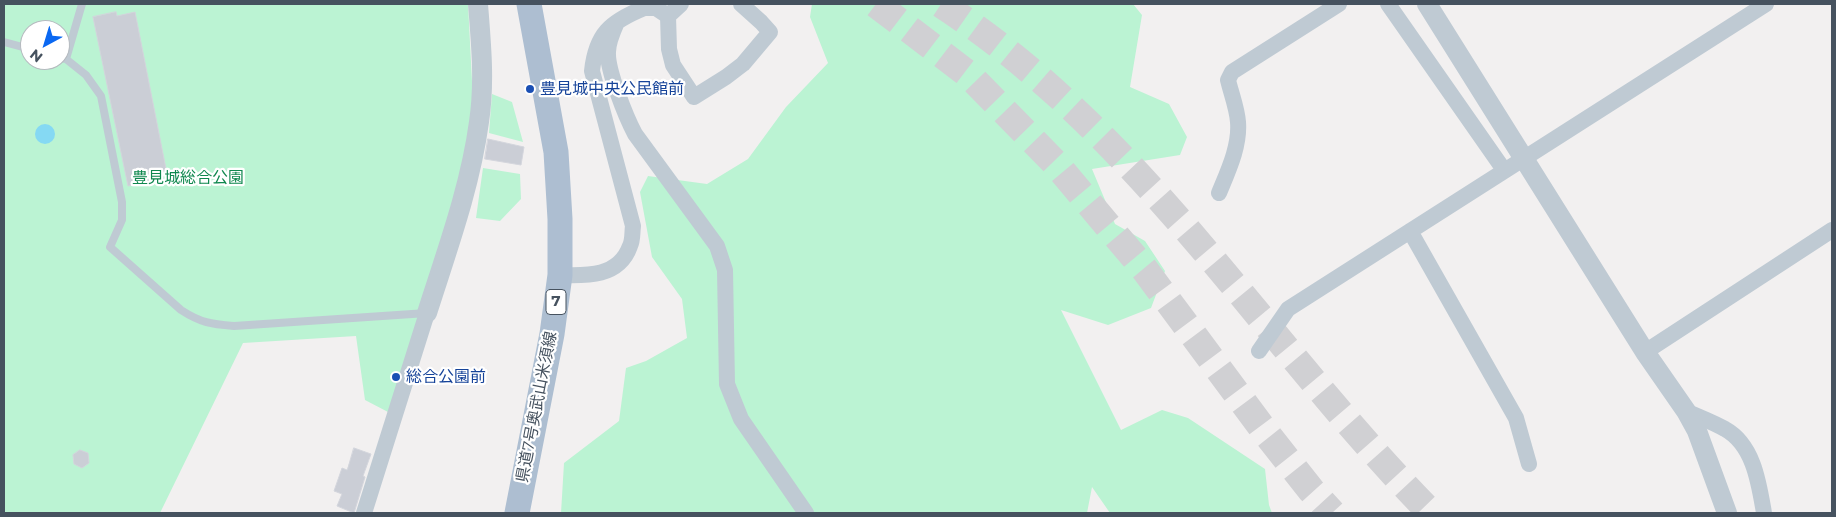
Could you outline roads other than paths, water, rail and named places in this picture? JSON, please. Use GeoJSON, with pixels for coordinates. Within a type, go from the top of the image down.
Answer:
{"type":"FeatureCollection","features":[{"type":"Feature","properties":{"kind":"main road","name":"県道7号奥武山米須線"},"geometry":{"type":"LineString","coordinates":[[517,513],[552,334],[560,275],[560,219],[556,152],[529,4]]}},
{"type":"Feature","properties":{"kind":"street"},"geometry":{"type":"LineString","coordinates":[[364,513],[467,187],[480,121],[483,68],[478,4]]}},
{"type":"Feature","properties":{"kind":"street"},"geometry":{"type":"LineString","coordinates":[[681,4],[668,16],[669,49],[673,65],[694,97],[743,64],[770,32],[762,22],[741,4]]}},
{"type":"Feature","properties":{"kind":"street"},"geometry":{"type":"LineString","coordinates":[[1219,193],[1231,164],[1237,142],[1238,122],[1228,80],[1232,72],[1339,4]]}},
{"type":"Feature","properties":{"kind":"street"},"geometry":{"type":"LineString","coordinates":[[1388,4],[1504,170]]}},
{"type":"Feature","properties":{"kind":"street"},"geometry":{"type":"LineString","coordinates":[[1426,4],[1645,352],[1686,411],[1696,431],[1727,513]]}},
{"type":"Feature","properties":{"kind":"street"},"geometry":{"type":"LineString","coordinates":[[1259,351],[1288,309],[1766,4]]}},
{"type":"Feature","properties":{"kind":"street"},"geometry":{"type":"LineString","coordinates":[[560,275],[585,276],[605,272],[620,263],[630,246],[633,226],[592,72],[594,52],[607,30],[623,16],[644,6],[656,8],[668,16]]}},
{"type":"Feature","properties":{"kind":"street"},"geometry":{"type":"LineString","coordinates":[[617,22],[608,51],[610,65],[627,120],[634,134],[717,246],[725,270],[727,384],[741,419],[806,513]]}},
{"type":"Feature","properties":{"kind":"street"},"geometry":{"type":"LineString","coordinates":[[1410,230],[1516,418],[1529,464]]}},
{"type":"Feature","properties":{"kind":"street"},"geometry":{"type":"LineString","coordinates":[[1645,352],[1832,230]]}},
{"type":"Feature","properties":{"kind":"street"},"geometry":{"type":"LineString","coordinates":[[1686,411],[1727,430],[1743,445],[1758,477],[1764,513]]}},
{"type":"Feature","properties":{"kind":"lane"},"geometry":{"type":"LineString","coordinates":[[70,39],[82,4]]}},
{"type":"Feature","properties":{"kind":"lane"},"geometry":{"type":"LineString","coordinates":[[4,42],[20,46]]}},
{"type":"Feature","properties":{"kind":"lane"},"geometry":{"type":"LineString","coordinates":[[70,64],[86,74],[101,96],[122,202],[122,220],[110,247],[181,310],[194,318],[210,324],[234,326],[427,313]]}},
{"type":"Feature","properties":{"kind":"water"},"geometry":{"type":"Polygon","coordinates":[[[41,124],[49,124],[55,130],[55,138],[49,144],[41,144],[35,138],[35,130],[41,124]]]}},
{"type":"Feature","properties":{"kind":"tunnel"},"geometry":{"type":"LineString","coordinates":[[876,4],[969,75],[1056,164],[1145,270],[1266,433],[1311,490],[1332,513]]}},
{"type":"Feature","properties":{"kind":"tunnel"},"geometry":{"type":"LineString","coordinates":[[941,4],[1013,56],[1079,115],[1141,178],[1200,244],[1313,381],[1431,513]]}},
{"type":"Feature","properties":{"kind":"place","name":"豊見城中央公民館前"},"geometry":{"type":"Point","coordinates":[530,89]}},
{"type":"Feature","properties":{"kind":"place","name":"総合公園前"},"geometry":{"type":"Point","coordinates":[396,377]}},
{"type":"Feature","properties":{"kind":"park label","name":"豊見城総合公園"},"geometry":{"type":"Point","coordinates":[188,178]}}]}
